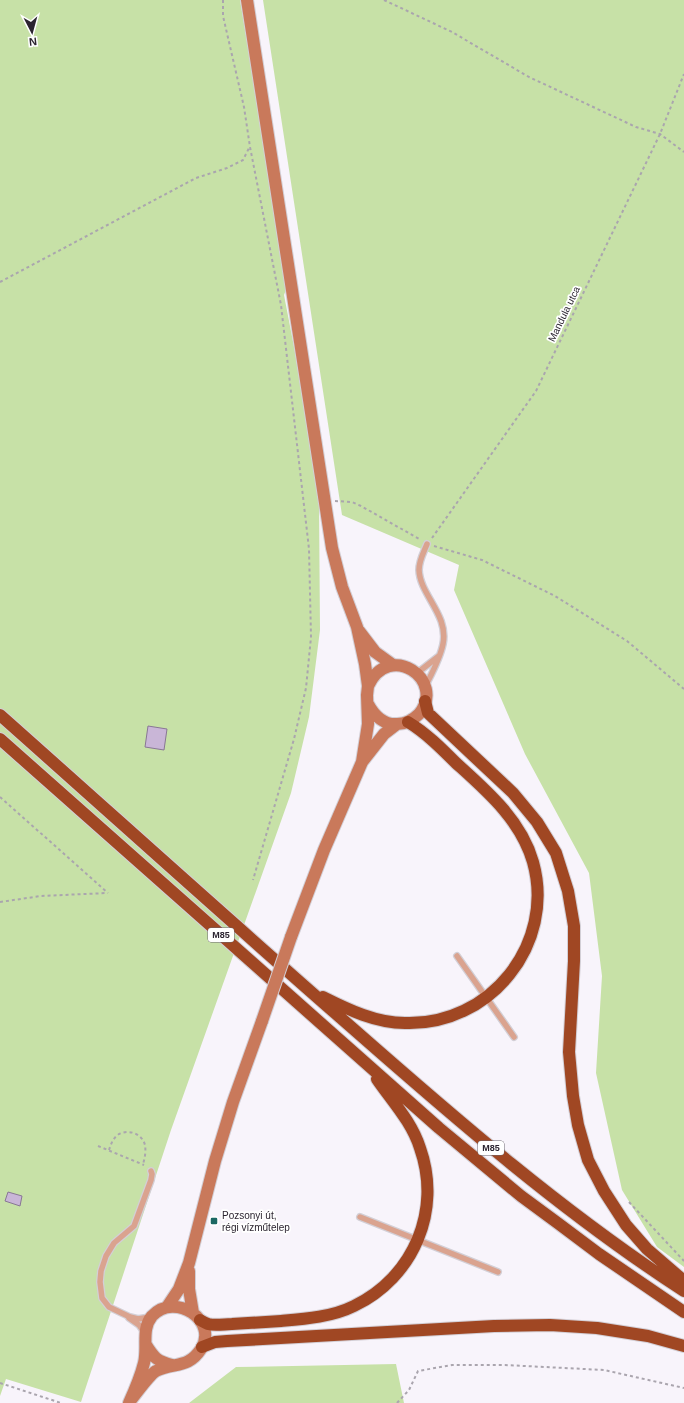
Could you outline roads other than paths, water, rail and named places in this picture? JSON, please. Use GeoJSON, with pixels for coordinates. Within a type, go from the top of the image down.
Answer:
{"type":"FeatureCollection","features":[{"type":"Feature","properties":{"kind":"highway"},"geometry":{"type":"LineString","coordinates":[[425,701],[428,713],[513,793],[537,822],[556,854],[568,891],[574,926],[570,1052],[573,1096],[578,1125],[588,1160],[604,1191],[626,1225],[647,1248],[684,1281]]}},
{"type":"Feature","properties":{"kind":"highway","name":"M85"},"geometry":{"type":"LineString","coordinates":[[0,715],[308,990],[457,1120],[545,1192],[611,1241],[684,1291]]}},
{"type":"Feature","properties":{"kind":"highway"},"geometry":{"type":"LineString","coordinates":[[308,990],[354,1012],[379,1020],[405,1023],[425,1022],[446,1018],[466,1010],[487,997],[513,971],[526,949],[535,921],[538,892],[533,862],[522,836],[509,816],[490,795],[426,734],[402,723]]}},
{"type":"Feature","properties":{"kind":"highway","name":"M85"},"geometry":{"type":"LineString","coordinates":[[0,739],[439,1128],[522,1196],[599,1254],[684,1312]]}},
{"type":"Feature","properties":{"kind":"highway"},"geometry":{"type":"LineString","coordinates":[[196,1316],[209,1324],[309,1319],[354,1306],[373,1295],[402,1268],[418,1241],[426,1215],[428,1191],[426,1170],[420,1147],[412,1128],[366,1063]]}},
{"type":"Feature","properties":{"kind":"highway"},"geometry":{"type":"LineString","coordinates":[[202,1347],[215,1342],[227,1341],[494,1326],[550,1325],[597,1328],[648,1336],[684,1346]]}},
{"type":"Feature","properties":{"kind":"main road"},"geometry":{"type":"LineString","coordinates":[[167,1307],[178,1289],[189,1264],[215,1161],[233,1102],[291,937],[324,850],[362,762],[368,724],[368,686],[365,664],[357,627],[342,587],[334,555],[247,0]]}},
{"type":"Feature","properties":{"kind":"main road"},"geometry":{"type":"LineString","coordinates":[[357,627],[375,652],[393,665]]}},
{"type":"Feature","properties":{"kind":"main road"},"geometry":{"type":"LineString","coordinates":[[362,762],[384,734],[419,714],[425,701],[425,687],[422,679],[416,672],[405,666],[393,665],[377,672],[371,678],[368,686]]}},
{"type":"Feature","properties":{"kind":"main road"},"geometry":{"type":"LineString","coordinates":[[368,704],[379,719],[388,723],[402,723]]}},
{"type":"Feature","properties":{"kind":"main road"},"geometry":{"type":"LineString","coordinates":[[130,1402],[155,1372],[172,1365],[184,1364],[195,1357],[202,1347],[204,1338],[203,1329],[196,1316],[189,1289],[189,1264]]}},
{"type":"Feature","properties":{"kind":"main road"},"geometry":{"type":"LineString","coordinates":[[130,1402],[144,1364],[147,1325],[152,1317],[167,1307],[180,1307],[196,1316]]}},
{"type":"Feature","properties":{"kind":"main road"},"geometry":{"type":"LineString","coordinates":[[146,1339],[154,1357],[162,1362],[172,1365]]}},
{"type":"Feature","properties":{"kind":"lane"},"geometry":{"type":"LineString","coordinates":[[425,687],[440,656],[444,634],[440,618],[421,580],[419,569],[420,561],[427,544]]}},
{"type":"Feature","properties":{"kind":"lane"},"geometry":{"type":"LineString","coordinates":[[416,672],[440,656]]}},
{"type":"Feature","properties":{"kind":"lane"},"geometry":{"type":"LineString","coordinates":[[457,956],[514,1037]]}},
{"type":"Feature","properties":{"kind":"lane"},"geometry":{"type":"LineString","coordinates":[[146,1339],[139,1325],[109,1307],[102,1298],[100,1282],[101,1270],[110,1248],[134,1226],[151,1180],[151,1171]]}},
{"type":"Feature","properties":{"kind":"lane"},"geometry":{"type":"LineString","coordinates":[[360,1217],[498,1272]]}},
{"type":"Feature","properties":{"kind":"lane"},"geometry":{"type":"LineString","coordinates":[[125,1316],[138,1319],[152,1317]]}},
{"type":"Feature","properties":{"kind":"place","name":"Pozsonyi út, régi vízműtelep"},"geometry":{"type":"Point","coordinates":[214,1221]}}]}
